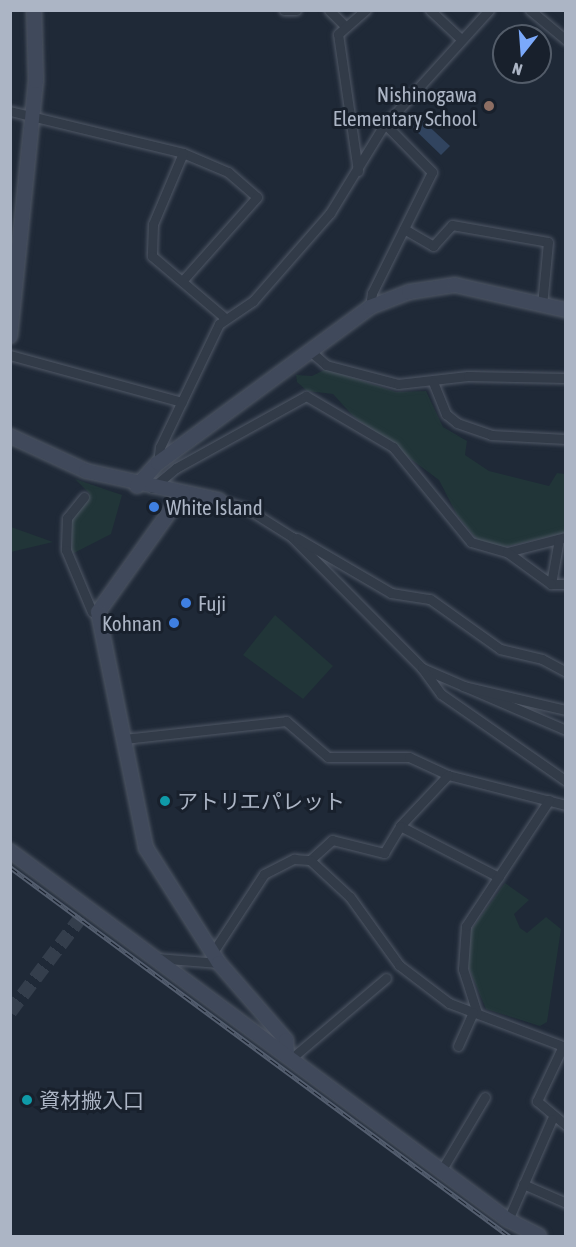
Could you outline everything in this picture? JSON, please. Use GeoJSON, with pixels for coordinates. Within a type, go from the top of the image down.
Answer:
{"type":"FeatureCollection","features":[{"type":"Feature","properties":{"kind":"street"},"geometry":{"type":"LineString","coordinates":[[10,336],[15,266],[32,115],[34,10]]}},
{"type":"Feature","properties":{"kind":"street"},"geometry":{"type":"LineString","coordinates":[[284,10],[296,10]]}},
{"type":"Feature","properties":{"kind":"street"},"geometry":{"type":"LineString","coordinates":[[329,10],[343,24]]}},
{"type":"Feature","properties":{"kind":"street"},"geometry":{"type":"LineString","coordinates":[[358,171],[338,34],[343,24],[366,10]]}},
{"type":"Feature","properties":{"kind":"street"},"geometry":{"type":"LineString","coordinates":[[430,10],[461,39]]}},
{"type":"Feature","properties":{"kind":"street"},"geometry":{"type":"LineString","coordinates":[[158,463],[182,402],[225,318],[253,301],[330,213],[385,124],[489,10]]}},
{"type":"Feature","properties":{"kind":"street"},"geometry":{"type":"LineString","coordinates":[[530,10],[566,40]]}},
{"type":"Feature","properties":{"kind":"street"},"geometry":{"type":"LineString","coordinates":[[10,111],[183,153],[228,172],[257,197],[184,279]]}},
{"type":"Feature","properties":{"kind":"street"},"geometry":{"type":"LineString","coordinates":[[370,308],[372,293],[432,172],[385,124]]}},
{"type":"Feature","properties":{"kind":"street"},"geometry":{"type":"LineString","coordinates":[[183,153],[153,224],[152,256],[184,279],[225,318]]}},
{"type":"Feature","properties":{"kind":"street"},"geometry":{"type":"LineString","coordinates":[[404,229],[433,246],[452,225],[548,242],[542,306]]}},
{"type":"Feature","properties":{"kind":"street"},"geometry":{"type":"LineString","coordinates":[[137,486],[158,463],[309,350],[370,308],[409,292],[455,285],[566,310]]}},
{"type":"Feature","properties":{"kind":"street"},"geometry":{"type":"LineString","coordinates":[[309,350],[326,365],[374,380],[433,382],[468,376],[566,378]]}},
{"type":"Feature","properties":{"kind":"street"},"geometry":{"type":"LineString","coordinates":[[10,355],[182,402]]}},
{"type":"Feature","properties":{"kind":"street"},"geometry":{"type":"LineString","coordinates":[[433,382],[446,414],[457,423],[491,435],[566,439]]}},
{"type":"Feature","properties":{"kind":"street"},"geometry":{"type":"LineString","coordinates":[[152,488],[176,468],[306,396],[393,447],[429,484],[471,542],[507,552],[551,584],[566,584]]}},
{"type":"Feature","properties":{"kind":"street"},"geometry":{"type":"LineString","coordinates":[[10,435],[86,471],[137,486],[219,500],[246,508],[292,537],[422,668],[441,694],[566,781]]}},
{"type":"Feature","properties":{"kind":"street"},"geometry":{"type":"LineString","coordinates":[[183,493],[98,612],[146,848],[216,957],[286,1040],[290,1056]]}},
{"type":"Feature","properties":{"kind":"street"},"geometry":{"type":"LineString","coordinates":[[84,497],[67,518],[66,550],[92,612]]}},
{"type":"Feature","properties":{"kind":"street"},"geometry":{"type":"LineString","coordinates":[[292,537],[317,545],[391,593],[430,599],[500,649],[542,659],[566,672]]}},
{"type":"Feature","properties":{"kind":"street"},"geometry":{"type":"LineString","coordinates":[[507,552],[562,538],[551,584]]}},
{"type":"Feature","properties":{"kind":"street"},"geometry":{"type":"LineString","coordinates":[[422,668],[456,685],[566,730]]}},
{"type":"Feature","properties":{"kind":"street"},"geometry":{"type":"LineString","coordinates":[[456,685],[566,710]]}},
{"type":"Feature","properties":{"kind":"street"},"geometry":{"type":"LineString","coordinates":[[124,739],[286,720],[328,757],[409,757],[448,775],[566,805]]}},
{"type":"Feature","properties":{"kind":"street"},"geometry":{"type":"LineString","coordinates":[[309,860],[332,840],[384,853],[400,826],[448,775]]}},
{"type":"Feature","properties":{"kind":"street"},"geometry":{"type":"LineString","coordinates":[[458,1046],[475,1012],[463,969],[466,926],[549,800]]}},
{"type":"Feature","properties":{"kind":"street"},"geometry":{"type":"LineString","coordinates":[[400,826],[498,877]]}},
{"type":"Feature","properties":{"kind":"street"},"geometry":{"type":"LineString","coordinates":[[10,851],[86,910],[290,1056],[508,1220],[538,1236]]}},
{"type":"Feature","properties":{"kind":"street"},"geometry":{"type":"LineString","coordinates":[[216,957],[264,874],[294,859],[309,860],[350,897],[399,965],[449,1003],[565,1044],[537,1101],[552,1119],[566,1125]]}},
{"type":"Feature","properties":{"kind":"street"},"geometry":{"type":"LineString","coordinates":[[155,958],[216,957]]}},
{"type":"Feature","properties":{"kind":"street"},"geometry":{"type":"LineString","coordinates":[[290,1056],[386,978]]}},
{"type":"Feature","properties":{"kind":"street"},"geometry":{"type":"LineString","coordinates":[[441,1171],[485,1097]]}},
{"type":"Feature","properties":{"kind":"street"},"geometry":{"type":"LineString","coordinates":[[508,1220],[552,1119]]}},
{"type":"Feature","properties":{"kind":"street"},"geometry":{"type":"LineString","coordinates":[[523,1184],[566,1203]]}},
{"type":"Feature","properties":{"kind":"green space"},"geometry":{"type":"Polygon","coordinates":[[[326,369],[396,392],[426,391],[443,427],[467,441],[465,455],[489,471],[549,486],[557,473],[565,474],[565,533],[504,547],[479,542],[457,515],[439,480],[353,416],[333,394],[307,391],[297,382],[296,375],[312,376],[326,369]]]}},
{"type":"Feature","properties":{"kind":"green space"},"geometry":{"type":"Polygon","coordinates":[[[75,479],[122,495],[111,534],[72,554],[70,520],[90,494],[75,479]]]}},
{"type":"Feature","properties":{"kind":"green space"},"geometry":{"type":"Polygon","coordinates":[[[11,527],[53,542],[11,552],[11,527]]]}},
{"type":"Feature","properties":{"kind":"green space"},"geometry":{"type":"Polygon","coordinates":[[[275,615],[333,666],[303,699],[243,655],[275,615]]]}},
{"type":"Feature","properties":{"kind":"green space"},"geometry":{"type":"Polygon","coordinates":[[[505,883],[529,900],[514,914],[520,928],[527,933],[546,917],[561,929],[547,1022],[540,1026],[486,1009],[468,966],[471,930],[505,883]]]}},
{"type":"Feature","properties":{"kind":"water"},"geometry":{"type":"Polygon","coordinates":[[[420,118],[450,146],[441,155],[412,127],[420,118]]]}},
{"type":"Feature","properties":{"kind":"tunnel"},"geometry":{"type":"LineString","coordinates":[[10,1012],[84,913]]}},
{"type":"Feature","properties":{"kind":"railway"},"geometry":{"type":"LineString","coordinates":[[10,867],[509,1236]]}},
{"type":"Feature","properties":{"kind":"place","name":"Nishinogawa Elementary School"},"geometry":{"type":"Point","coordinates":[489,106]}},
{"type":"Feature","properties":{"kind":"place","name":"White Island"},"geometry":{"type":"Point","coordinates":[154,507]}},
{"type":"Feature","properties":{"kind":"place","name":"Fuji"},"geometry":{"type":"Point","coordinates":[186,603]}},
{"type":"Feature","properties":{"kind":"place","name":"Kohnan"},"geometry":{"type":"Point","coordinates":[174,623]}},
{"type":"Feature","properties":{"kind":"place","name":"アトリエパレット"},"geometry":{"type":"Point","coordinates":[165,801]}},
{"type":"Feature","properties":{"kind":"place","name":"資材搬入口"},"geometry":{"type":"Point","coordinates":[27,1100]}}]}
